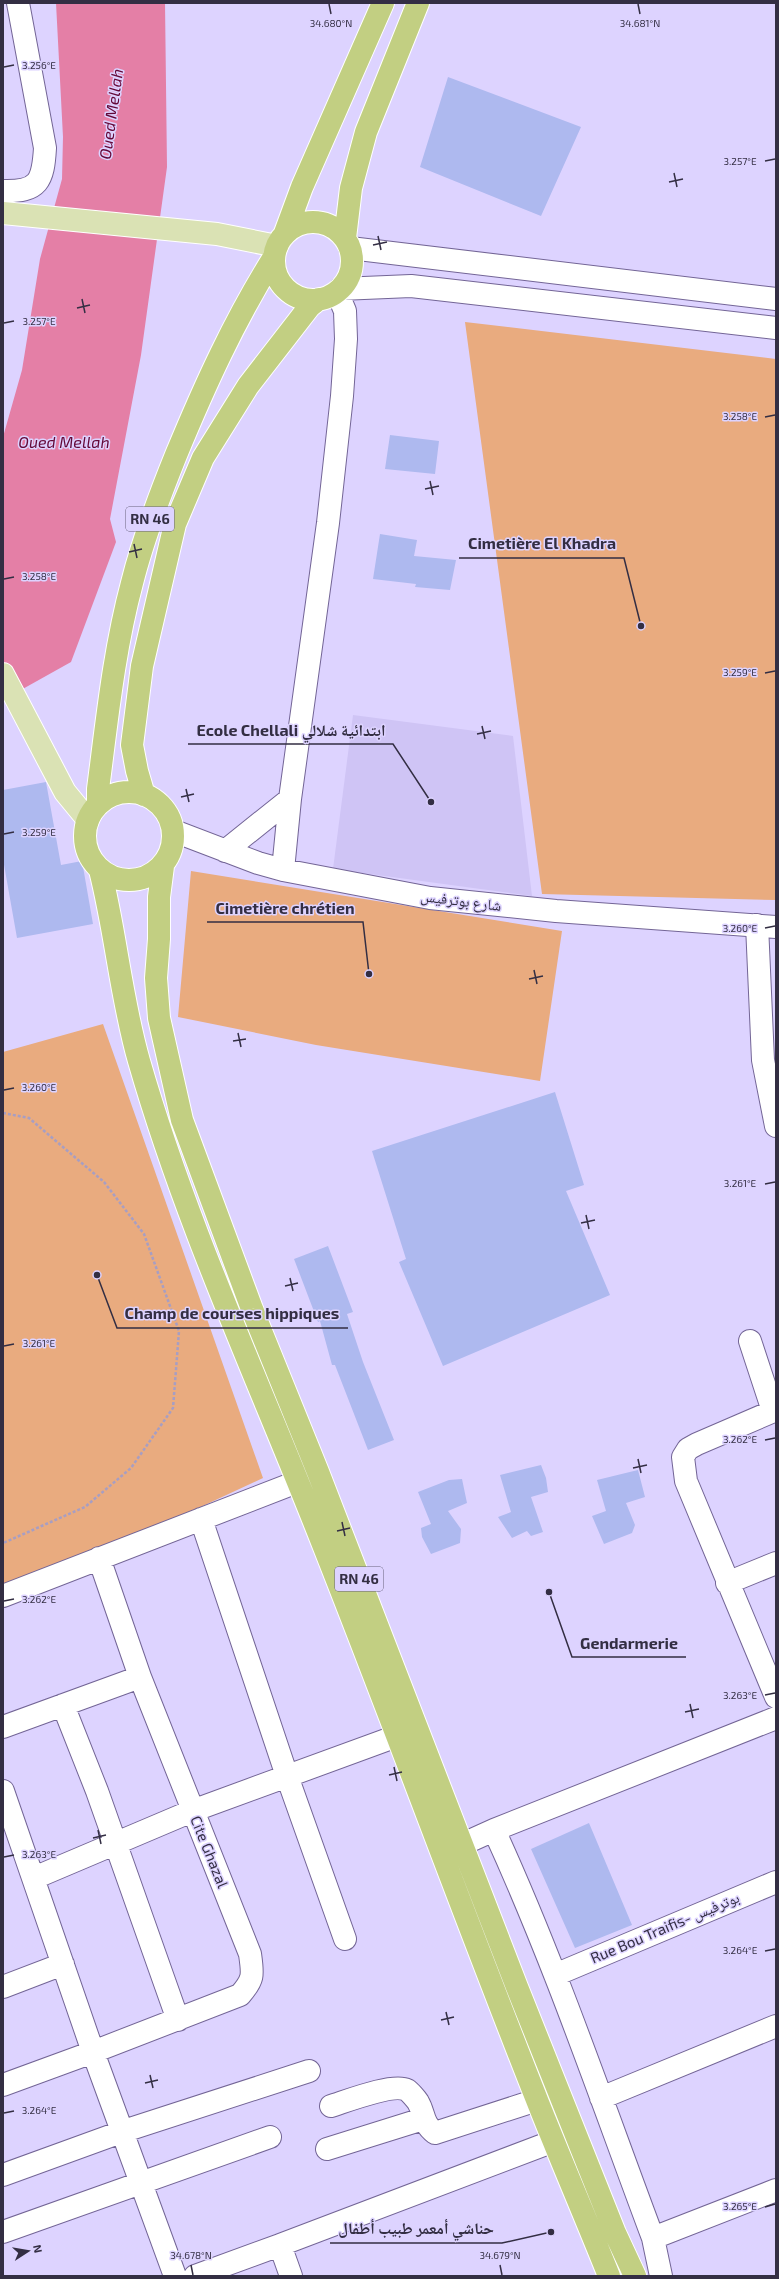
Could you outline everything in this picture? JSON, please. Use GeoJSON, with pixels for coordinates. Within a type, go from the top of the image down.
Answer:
{"type":"FeatureCollection","features":[{"type":"Feature","properties":{"kind":"highway"},"geometry":{"type":"LineString","coordinates":[[383,3],[302,187],[279,246],[275,269],[279,280],[296,296],[307,299],[332,294],[347,280],[351,270],[348,243],[351,188],[366,132],[418,3]]}},
{"type":"Feature","properties":{"kind":"highway"},"geometry":{"type":"LineString","coordinates":[[279,246],[297,225],[309,221],[323,223],[335,228],[348,243]]}},
{"type":"Feature","properties":{"kind":"highway","name":"RN 46"},"geometry":{"type":"LineString","coordinates":[[93,812],[98,789],[113,678],[131,584],[151,516],[200,396],[225,342],[243,307],[279,246]]}},
{"type":"Feature","properties":{"kind":"highway","name":"RN 46"},"geometry":{"type":"LineString","coordinates":[[144,795],[137,771],[132,745],[142,666],[175,524],[203,458],[248,386],[310,306],[332,294]]}},
{"type":"Feature","properties":{"kind":"highway"},"geometry":{"type":"LineString","coordinates":[[132,792],[144,795],[155,800],[164,809],[170,819],[174,831],[170,855],[163,866],[154,874],[140,880],[126,881],[112,877],[100,870],[91,859],[86,847],[85,833],[93,812],[108,797],[120,793],[132,792]]}},
{"type":"Feature","properties":{"kind":"highway","name":"RN 46"},"geometry":{"type":"LineString","coordinates":[[163,866],[159,897],[159,939],[156,978],[159,1018],[182,1120],[252,1309],[318,1472],[567,2113],[615,2233],[636,2276]]}},
{"type":"Feature","properties":{"kind":"highway","name":"RN 46"},"geometry":{"type":"LineString","coordinates":[[100,870],[109,904],[116,950],[138,1057],[163,1139],[199,1238],[323,1545],[537,2100],[609,2276]]}},
{"type":"Feature","properties":{"kind":"main road"},"geometry":{"type":"LineString","coordinates":[[3,213],[216,234],[279,246]]}},
{"type":"Feature","properties":{"kind":"main road"},"geometry":{"type":"LineString","coordinates":[[3,674],[65,792],[93,812]]}},
{"type":"Feature","properties":{"kind":"street"},"geometry":{"type":"LineString","coordinates":[[3,191],[28,189],[38,181],[44,171],[45,148],[18,3]]}},
{"type":"Feature","properties":{"kind":"street"},"geometry":{"type":"LineString","coordinates":[[348,243],[776,299]]}},
{"type":"Feature","properties":{"kind":"street"},"geometry":{"type":"LineString","coordinates":[[332,294],[411,286],[776,328]]}},
{"type":"Feature","properties":{"kind":"street"},"geometry":{"type":"LineString","coordinates":[[283,870],[290,799],[328,523],[342,396],[346,339],[345,311],[332,294]]}},
{"type":"Feature","properties":{"kind":"street"},"geometry":{"type":"LineString","coordinates":[[225,851],[290,799]]}},
{"type":"Feature","properties":{"kind":"street","name":"شارع بوترفيس"},"geometry":{"type":"LineString","coordinates":[[174,831],[225,851],[283,870],[430,898],[556,911],[766,926]]}},
{"type":"Feature","properties":{"kind":"street"},"geometry":{"type":"LineString","coordinates":[[766,926],[763,1060],[776,1126]]}},
{"type":"Feature","properties":{"kind":"street"},"geometry":{"type":"LineString","coordinates":[[750,1341],[775,1411],[697,1444],[688,1449],[683,1456],[686,1481],[727,1583],[776,1697]]}},
{"type":"Feature","properties":{"kind":"street"},"geometry":{"type":"LineString","coordinates":[[3,1596],[298,1483],[313,1477],[318,1472]]}},
{"type":"Feature","properties":{"kind":"street"},"geometry":{"type":"LineString","coordinates":[[201,1519],[287,1776],[344,1939]]}},
{"type":"Feature","properties":{"kind":"street","name":"Cite Ghazal"},"geometry":{"type":"LineString","coordinates":[[3,2084],[93,2052],[240,1995],[250,1984],[253,1973],[250,1954],[140,1677],[99,1558]]}},
{"type":"Feature","properties":{"kind":"street"},"geometry":{"type":"LineString","coordinates":[[727,1583],[776,1563]]}},
{"type":"Feature","properties":{"kind":"street"},"geometry":{"type":"LineString","coordinates":[[3,1727],[140,1677]]}},
{"type":"Feature","properties":{"kind":"street"},"geometry":{"type":"LineString","coordinates":[[63,1705],[97,1791],[114,1844],[178,2020]]}},
{"type":"Feature","properties":{"kind":"street"},"geometry":{"type":"LineString","coordinates":[[463,1844],[494,1830],[776,1718]]}},
{"type":"Feature","properties":{"kind":"street"},"geometry":{"type":"LineString","coordinates":[[34,1878],[192,1811],[396,1736]]}},
{"type":"Feature","properties":{"kind":"street"},"geometry":{"type":"LineString","coordinates":[[3,1791],[8,1818],[34,1878],[93,2052],[124,2131],[140,2182],[175,2276]]}},
{"type":"Feature","properties":{"kind":"street"},"geometry":{"type":"LineString","coordinates":[[494,1830],[555,1975],[653,2238],[661,2276]]}},
{"type":"Feature","properties":{"kind":"street","name":"Rue Bou Traifis- بوترفيس"},"geometry":{"type":"LineString","coordinates":[[555,1975],[776,1882]]}},
{"type":"Feature","properties":{"kind":"street"},"geometry":{"type":"LineString","coordinates":[[3,1988],[63,1964]]}},
{"type":"Feature","properties":{"kind":"street"},"geometry":{"type":"LineString","coordinates":[[601,2098],[776,2026]]}},
{"type":"Feature","properties":{"kind":"street"},"geometry":{"type":"LineString","coordinates":[[3,2175],[124,2131],[309,2071]]}},
{"type":"Feature","properties":{"kind":"street"},"geometry":{"type":"LineString","coordinates":[[331,2106],[393,2088],[407,2090],[418,2102],[423,2119],[429,2129],[436,2134],[537,2100]]}},
{"type":"Feature","properties":{"kind":"street"},"geometry":{"type":"LineString","coordinates":[[327,2149],[423,2119]]}},
{"type":"Feature","properties":{"kind":"street"},"geometry":{"type":"LineString","coordinates":[[3,2232],[270,2137]]}},
{"type":"Feature","properties":{"kind":"street"},"geometry":{"type":"LineString","coordinates":[[195,2276],[554,2141]]}},
{"type":"Feature","properties":{"kind":"street"},"geometry":{"type":"LineString","coordinates":[[653,2238],[776,2190]]}},
{"type":"Feature","properties":{"kind":"street"},"geometry":{"type":"LineString","coordinates":[[280,2245],[291,2276]]}},
{"type":"Feature","properties":{"kind":"path"},"geometry":{"type":"LineString","coordinates":[[3,1114],[29,1118],[104,1182],[144,1234],[178,1331],[173,1408],[131,1468],[85,1507],[3,1543]]}},
{"type":"Feature","properties":{"kind":"shaded area"},"geometry":{"type":"Polygon","coordinates":[[[465,322],[776,359],[776,900],[542,894],[465,322]]]}},
{"type":"Feature","properties":{"kind":"shaded area"},"geometry":{"type":"Polygon","coordinates":[[[353,715],[513,736],[532,896],[333,869],[353,715]]]}},
{"type":"Feature","properties":{"kind":"shaded area"},"geometry":{"type":"Polygon","coordinates":[[[191,871],[562,931],[540,1081],[316,1045],[178,1017],[191,871]]]}},
{"type":"Feature","properties":{"kind":"shaded area"},"geometry":{"type":"Polygon","coordinates":[[[103,1024],[263,1478],[108,1550],[3,1589],[3,1052],[103,1024]]]}},
{"type":"Feature","properties":{"kind":"water","name":"Oued Mellah"},"geometry":{"type":"Polygon","coordinates":[[[56,3],[165,3],[167,167],[141,355],[110,519],[116,542],[71,662],[3,700],[3,437],[22,370],[40,259],[62,179],[63,137],[56,3]]]}},
{"type":"Feature","properties":{"kind":"building"},"geometry":{"type":"Polygon","coordinates":[[[448,77],[581,127],[541,216],[420,167],[448,77]]]}},
{"type":"Feature","properties":{"kind":"building"},"geometry":{"type":"Polygon","coordinates":[[[390,435],[439,441],[435,474],[385,469],[390,435]]]}},
{"type":"Feature","properties":{"kind":"building"},"geometry":{"type":"Polygon","coordinates":[[[380,534],[417,540],[414,556],[456,560],[450,590],[415,587],[416,584],[373,579],[380,534]]]}},
{"type":"Feature","properties":{"kind":"building"},"geometry":{"type":"Polygon","coordinates":[[[46,782],[61,865],[82,861],[93,924],[17,938],[3,859],[3,790],[46,782]]]}},
{"type":"Feature","properties":{"kind":"building"},"geometry":{"type":"Polygon","coordinates":[[[555,1092],[584,1185],[566,1191],[610,1295],[443,1366],[399,1262],[406,1259],[372,1151],[555,1092]]]}},
{"type":"Feature","properties":{"kind":"building"},"geometry":{"type":"Polygon","coordinates":[[[328,1246],[353,1312],[347,1314],[363,1362],[394,1440],[368,1450],[335,1365],[332,1365],[320,1321],[318,1322],[294,1259],[328,1246]]]}},
{"type":"Feature","properties":{"kind":"building"},"geometry":{"type":"Polygon","coordinates":[[[541,1465],[546,1478],[548,1492],[531,1497],[543,1532],[531,1536],[527,1531],[512,1538],[498,1517],[511,1512],[500,1475],[541,1465]]]}},
{"type":"Feature","properties":{"kind":"building"},"geometry":{"type":"Polygon","coordinates":[[[638,1470],[645,1497],[626,1503],[635,1525],[632,1533],[604,1544],[592,1516],[606,1511],[597,1480],[638,1470]]]}},
{"type":"Feature","properties":{"kind":"building"},"geometry":{"type":"Polygon","coordinates":[[[462,1479],[467,1503],[448,1511],[461,1529],[460,1543],[431,1554],[422,1537],[421,1528],[431,1524],[418,1492],[449,1480],[462,1479]]]}},
{"type":"Feature","properties":{"kind":"building"},"geometry":{"type":"Polygon","coordinates":[[[589,1823],[632,1925],[575,1948],[531,1849],[589,1823]]]}},
{"type":"Feature","properties":{"kind":"place","name":"Cimetière El Khadra"},"geometry":{"type":"Point","coordinates":[641,626]}},
{"type":"Feature","properties":{"kind":"place","name":"Ecole Chellali ابتدائية شلالي"},"geometry":{"type":"Point","coordinates":[431,802]}},
{"type":"Feature","properties":{"kind":"place","name":"Cimetière chrétien"},"geometry":{"type":"Point","coordinates":[369,974]}},
{"type":"Feature","properties":{"kind":"place","name":"Champ de courses hippiques"},"geometry":{"type":"Point","coordinates":[97,1275]}},
{"type":"Feature","properties":{"kind":"place","name":"Gendarmerie"},"geometry":{"type":"Point","coordinates":[549,1592]}},
{"type":"Feature","properties":{"kind":"place","name":"حناشي أمعمر طبيب أطفال"},"geometry":{"type":"Point","coordinates":[551,2232]}}]}
